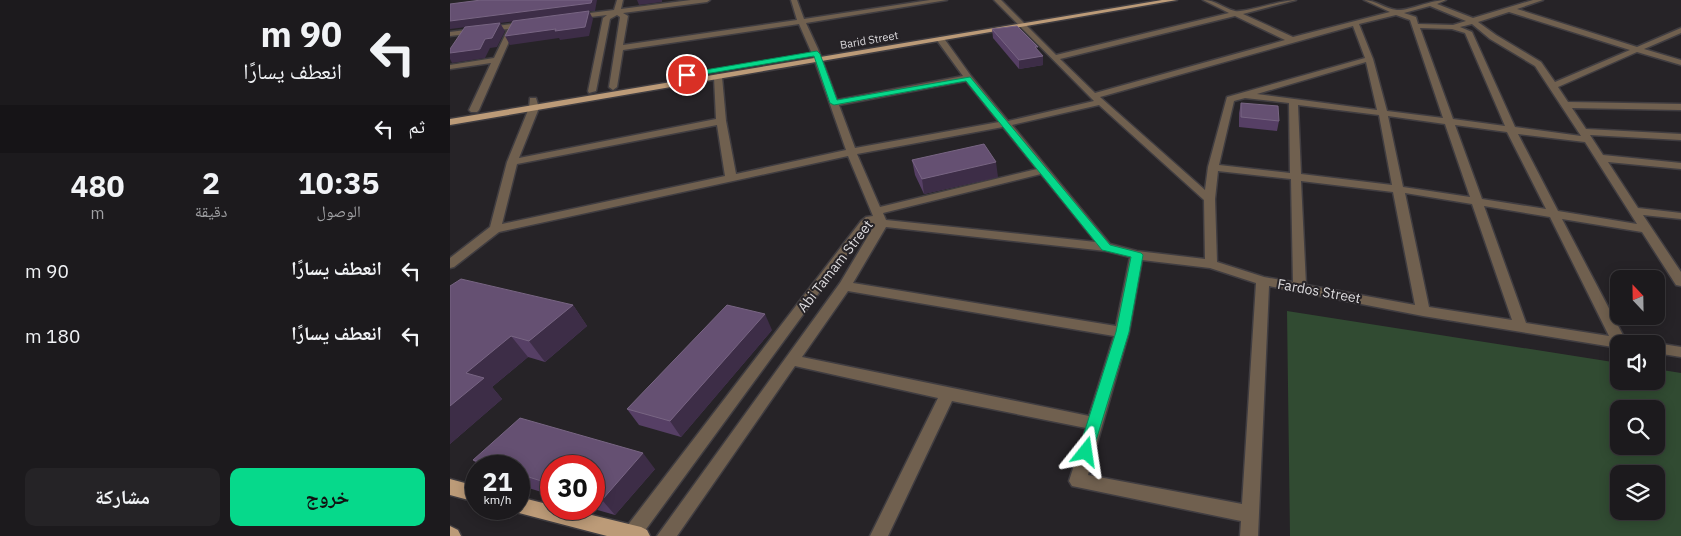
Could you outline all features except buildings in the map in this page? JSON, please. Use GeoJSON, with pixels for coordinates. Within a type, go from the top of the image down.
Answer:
{"type":"FeatureCollection","features":[{"type":"Feature","properties":{"kind":"main road","name":"Barid Street"},"geometry":{"type":"LineString","coordinates":[[450,122],[613,87],[940,39],[1140,0]]}},
{"type":"Feature","properties":{"kind":"main road","name":"Barid Street"},"geometry":{"type":"LineString","coordinates":[[450,114],[534,104],[718,77],[818,57],[1019,23],[1174,0]]}},
{"type":"Feature","properties":{"kind":"main road"},"geometry":{"type":"LineString","coordinates":[[450,488],[465,491]]}},
{"type":"Feature","properties":{"kind":"main road"},"geometry":{"type":"LineString","coordinates":[[530,507],[634,535]]}},
{"type":"Feature","properties":{"kind":"street"},"geometry":{"type":"LineString","coordinates":[[618,12],[620,0]]}},
{"type":"Feature","properties":{"kind":"street"},"geometry":{"type":"LineString","coordinates":[[570,18],[707,0]]}},
{"type":"Feature","properties":{"kind":"street"},"geometry":{"type":"LineString","coordinates":[[794,0],[818,57],[852,152],[879,216]]}},
{"type":"Feature","properties":{"kind":"street"},"geometry":{"type":"LineString","coordinates":[[885,0],[890,8]]}},
{"type":"Feature","properties":{"kind":"street"},"geometry":{"type":"LineString","coordinates":[[619,45],[800,18],[890,8],[908,2],[944,0]]}},
{"type":"Feature","properties":{"kind":"street"},"geometry":{"type":"LineString","coordinates":[[997,0],[1097,99],[1160,158],[1209,199]]}},
{"type":"Feature","properties":{"kind":"street"},"geometry":{"type":"LineString","coordinates":[[1206,0],[1292,40]]}},
{"type":"Feature","properties":{"kind":"street"},"geometry":{"type":"LineString","coordinates":[[1054,58],[1293,0]]}},
{"type":"Feature","properties":{"kind":"street"},"geometry":{"type":"LineString","coordinates":[[1367,0],[1413,19],[1521,327]]}},
{"type":"Feature","properties":{"kind":"street"},"geometry":{"type":"LineString","coordinates":[[450,264],[495,229],[852,152],[1005,124],[1097,99],[1292,40],[1443,0]]}},
{"type":"Feature","properties":{"kind":"street"},"geometry":{"type":"LineString","coordinates":[[1453,27],[1540,0]]}},
{"type":"Feature","properties":{"kind":"street"},"geometry":{"type":"LineString","coordinates":[[1430,3],[1473,21],[1493,37],[1538,64],[1681,282]]}},
{"type":"Feature","properties":{"kind":"street"},"geometry":{"type":"LineString","coordinates":[[1508,9],[1681,63]]}},
{"type":"Feature","properties":{"kind":"street"},"geometry":{"type":"LineString","coordinates":[[613,87],[624,16],[618,12]]}},
{"type":"Feature","properties":{"kind":"street"},"geometry":{"type":"LineString","coordinates":[[592,91],[607,18],[618,12]]}},
{"type":"Feature","properties":{"kind":"street"},"geometry":{"type":"LineString","coordinates":[[450,34],[532,23]]}},
{"type":"Feature","properties":{"kind":"street"},"geometry":{"type":"LineString","coordinates":[[1355,23],[1369,60],[1383,114],[1423,311]]}},
{"type":"Feature","properties":{"kind":"street"},"geometry":{"type":"LineString","coordinates":[[474,110],[513,26]]}},
{"type":"Feature","properties":{"kind":"street"},"geometry":{"type":"LineString","coordinates":[[1415,26],[1453,27],[1468,32],[1511,130],[1619,335]]}},
{"type":"Feature","properties":{"kind":"street"},"geometry":{"type":"LineString","coordinates":[[1553,86],[1681,30]]}},
{"type":"Feature","properties":{"kind":"street"},"geometry":{"type":"LineString","coordinates":[[940,39],[968,78],[1106,248]]}},
{"type":"Feature","properties":{"kind":"street"},"geometry":{"type":"LineString","coordinates":[[1211,264],[1209,199],[1213,167],[1230,99],[1369,60]]}},
{"type":"Feature","properties":{"kind":"street"},"geometry":{"type":"LineString","coordinates":[[450,67],[496,63]]}},
{"type":"Feature","properties":{"kind":"street"},"geometry":{"type":"LineString","coordinates":[[450,72],[496,63]]}},
{"type":"Feature","properties":{"kind":"street"},"geometry":{"type":"LineString","coordinates":[[718,77],[721,121],[731,178]]}},
{"type":"Feature","properties":{"kind":"street"},"geometry":{"type":"LineString","coordinates":[[834,103],[968,78]]}},
{"type":"Feature","properties":{"kind":"street"},"geometry":{"type":"LineString","coordinates":[[1245,95],[1511,130],[1586,136],[1681,137]]}},
{"type":"Feature","properties":{"kind":"street"},"geometry":{"type":"LineString","coordinates":[[1293,102],[1300,287]]}},
{"type":"Feature","properties":{"kind":"street"},"geometry":{"type":"LineString","coordinates":[[495,229],[512,162],[534,104]]}},
{"type":"Feature","properties":{"kind":"street"},"geometry":{"type":"LineString","coordinates":[[1564,105],[1681,107]]}},
{"type":"Feature","properties":{"kind":"street"},"geometry":{"type":"LineString","coordinates":[[512,162],[721,121]]}},
{"type":"Feature","properties":{"kind":"street"},"geometry":{"type":"LineString","coordinates":[[1600,158],[1681,166]]}},
{"type":"Feature","properties":{"kind":"street"},"geometry":{"type":"LineString","coordinates":[[1213,167],[1476,200],[1647,229]]}},
{"type":"Feature","properties":{"kind":"street"},"geometry":{"type":"LineString","coordinates":[[879,216],[1042,171]]}},
{"type":"Feature","properties":{"kind":"street"},"geometry":{"type":"LineString","coordinates":[[1635,211],[1681,216]]}},
{"type":"Feature","properties":{"kind":"street"},"geometry":{"type":"LineString","coordinates":[[879,216],[1106,248],[1137,255],[1211,264],[1263,281]]}},
{"type":"Feature","properties":{"kind":"street","name":"Abi Tamam Street"},"geometry":{"type":"LineString","coordinates":[[634,535],[865,223],[879,216]]}},
{"type":"Feature","properties":{"kind":"street","name":"Abi Tamam Street"},"geometry":{"type":"LineString","coordinates":[[666,536],[845,286],[879,216]]}},
{"type":"Feature","properties":{"kind":"street"},"geometry":{"type":"LineString","coordinates":[[1137,255],[1122,332],[1078,481],[1250,514]]}},
{"type":"Feature","properties":{"kind":"street","name":"Fardos Street"},"geometry":{"type":"LineString","coordinates":[[1249,536],[1263,281],[1423,311],[1610,341]]}},
{"type":"Feature","properties":{"kind":"street"},"geometry":{"type":"LineString","coordinates":[[845,286],[1122,332]]}},
{"type":"Feature","properties":{"kind":"street"},"geometry":{"type":"LineString","coordinates":[[1665,349],[1681,352]]}},
{"type":"Feature","properties":{"kind":"street"},"geometry":{"type":"LineString","coordinates":[[791,360],[1094,423]]}},
{"type":"Feature","properties":{"kind":"street"},"geometry":{"type":"LineString","coordinates":[[880,536],[948,394]]}},
{"type":"Feature","properties":{"kind":"green space"},"geometry":{"type":"Polygon","coordinates":[[[1287,311],[1610,362],[1610,390],[1665,390],[1665,370],[1681,373],[1681,536],[1290,536],[1287,311]]]}},
{"type":"Feature","properties":{"kind":"route"},"geometry":{"type":"LineString","coordinates":[[687,75],[817,54],[834,103],[968,78],[1106,248],[1137,255],[1122,332],[1086,452]]}}]}
